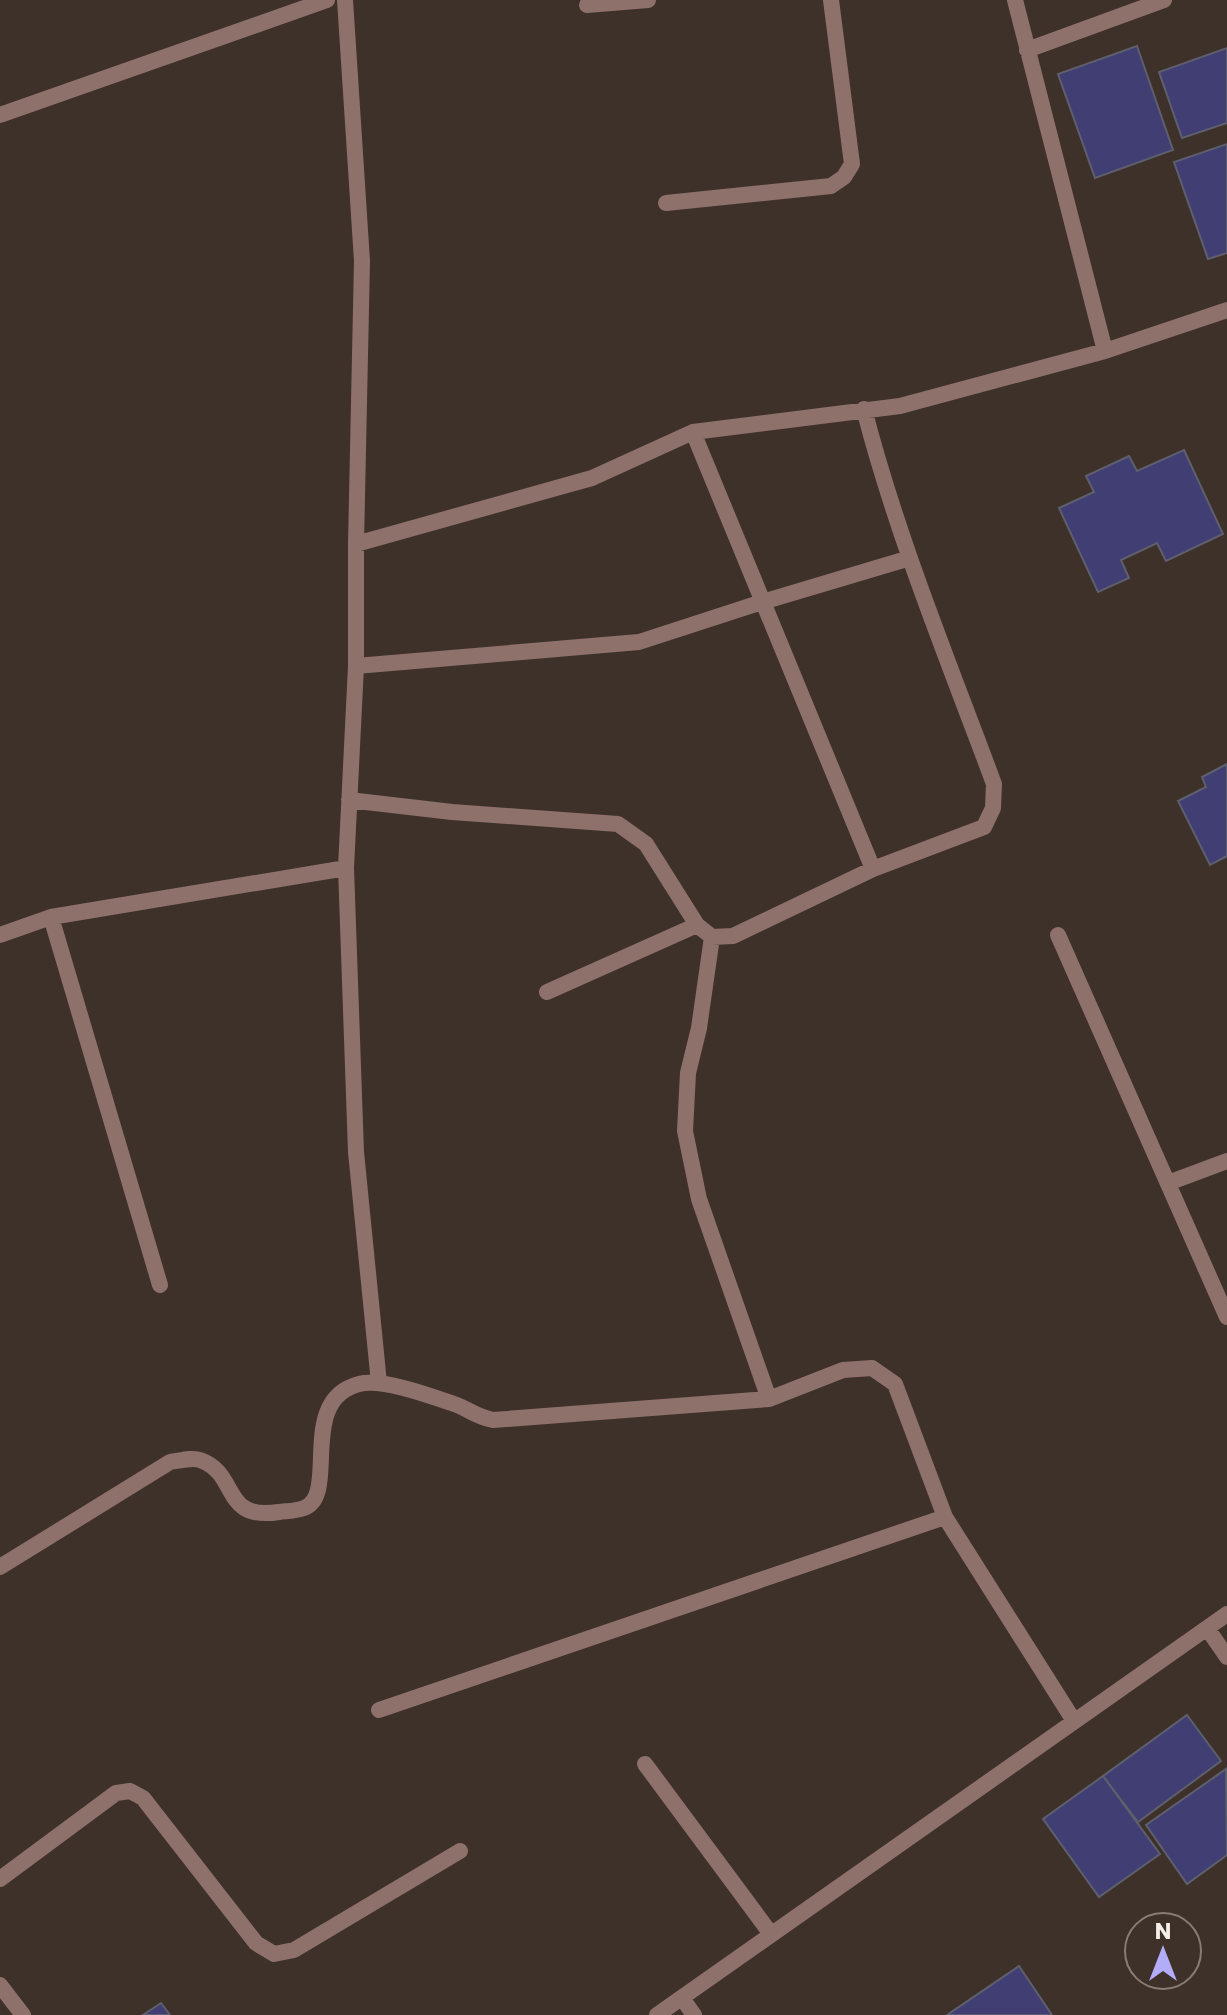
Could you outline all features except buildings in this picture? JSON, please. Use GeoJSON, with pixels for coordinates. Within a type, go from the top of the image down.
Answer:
{"type":"FeatureCollection","features":[{"type":"Feature","properties":{"kind":"street"},"geometry":{"type":"LineString","coordinates":[[0,115],[327,0]]}},
{"type":"Feature","properties":{"kind":"street"},"geometry":{"type":"LineString","coordinates":[[345,0],[362,261],[356,666],[346,868],[356,1152],[379,1383]]}},
{"type":"Feature","properties":{"kind":"street"},"geometry":{"type":"LineString","coordinates":[[587,5],[648,0]]}},
{"type":"Feature","properties":{"kind":"street"},"geometry":{"type":"LineString","coordinates":[[666,203],[831,186],[844,177],[852,164],[831,0]]}},
{"type":"Feature","properties":{"kind":"street"},"geometry":{"type":"LineString","coordinates":[[1015,0],[1105,351]]}},
{"type":"Feature","properties":{"kind":"street"},"geometry":{"type":"LineString","coordinates":[[1027,50],[1164,0]]}},
{"type":"Feature","properties":{"kind":"street"},"geometry":{"type":"LineString","coordinates":[[356,544],[592,478],[693,432],[900,406],[1105,351],[1227,310]]}},
{"type":"Feature","properties":{"kind":"street"},"geometry":{"type":"LineString","coordinates":[[349,800],[452,812],[618,824],[646,844],[697,925],[712,937],[733,936],[873,869],[984,827],[993,808],[994,784],[910,558],[878,464],[864,409]]}},
{"type":"Feature","properties":{"kind":"street"},"geometry":{"type":"LineString","coordinates":[[693,432],[873,869]]}},
{"type":"Feature","properties":{"kind":"street"},"geometry":{"type":"LineString","coordinates":[[356,666],[639,642],[910,558]]}},
{"type":"Feature","properties":{"kind":"street"},"geometry":{"type":"LineString","coordinates":[[0,935],[51,917],[346,868]]}},
{"type":"Feature","properties":{"kind":"street"},"geometry":{"type":"LineString","coordinates":[[51,917],[160,1285]]}},
{"type":"Feature","properties":{"kind":"street"},"geometry":{"type":"LineString","coordinates":[[547,992],[697,925]]}},
{"type":"Feature","properties":{"kind":"street"},"geometry":{"type":"LineString","coordinates":[[1058,935],[1227,1317]]}},
{"type":"Feature","properties":{"kind":"street"},"geometry":{"type":"LineString","coordinates":[[712,937],[699,1028],[688,1073],[685,1131],[699,1199],[769,1399]]}},
{"type":"Feature","properties":{"kind":"street"},"geometry":{"type":"LineString","coordinates":[[1168,1183],[1227,1161]]}},
{"type":"Feature","properties":{"kind":"street"},"geometry":{"type":"LineString","coordinates":[[2,1562],[170,1462],[197,1458],[216,1468],[237,1503],[248,1511],[265,1514],[306,1508],[314,1500],[318,1488],[324,1418],[333,1399],[357,1384],[379,1383],[457,1405],[476,1416],[493,1420],[769,1399],[843,1370],[872,1368],[895,1384],[945,1517],[1074,1721]]}},
{"type":"Feature","properties":{"kind":"street"},"geometry":{"type":"LineString","coordinates":[[379,1710],[945,1517]]}},
{"type":"Feature","properties":{"kind":"street"},"geometry":{"type":"LineString","coordinates":[[657,2015],[1227,1614]]}},
{"type":"Feature","properties":{"kind":"street"},"geometry":{"type":"LineString","coordinates":[[1207,1628],[1227,1657]]}},
{"type":"Feature","properties":{"kind":"street"},"geometry":{"type":"LineString","coordinates":[[645,1764],[771,1934]]}},
{"type":"Feature","properties":{"kind":"street"},"geometry":{"type":"LineString","coordinates":[[0,1879],[116,1793],[130,1791],[143,1798],[256,1943],[274,1954],[294,1950],[460,1851]]}},
{"type":"Feature","properties":{"kind":"street"},"geometry":{"type":"LineString","coordinates":[[0,1985],[23,2015]]}},
{"type":"Feature","properties":{"kind":"street"},"geometry":{"type":"LineString","coordinates":[[682,1998],[694,2015]]}}]}
